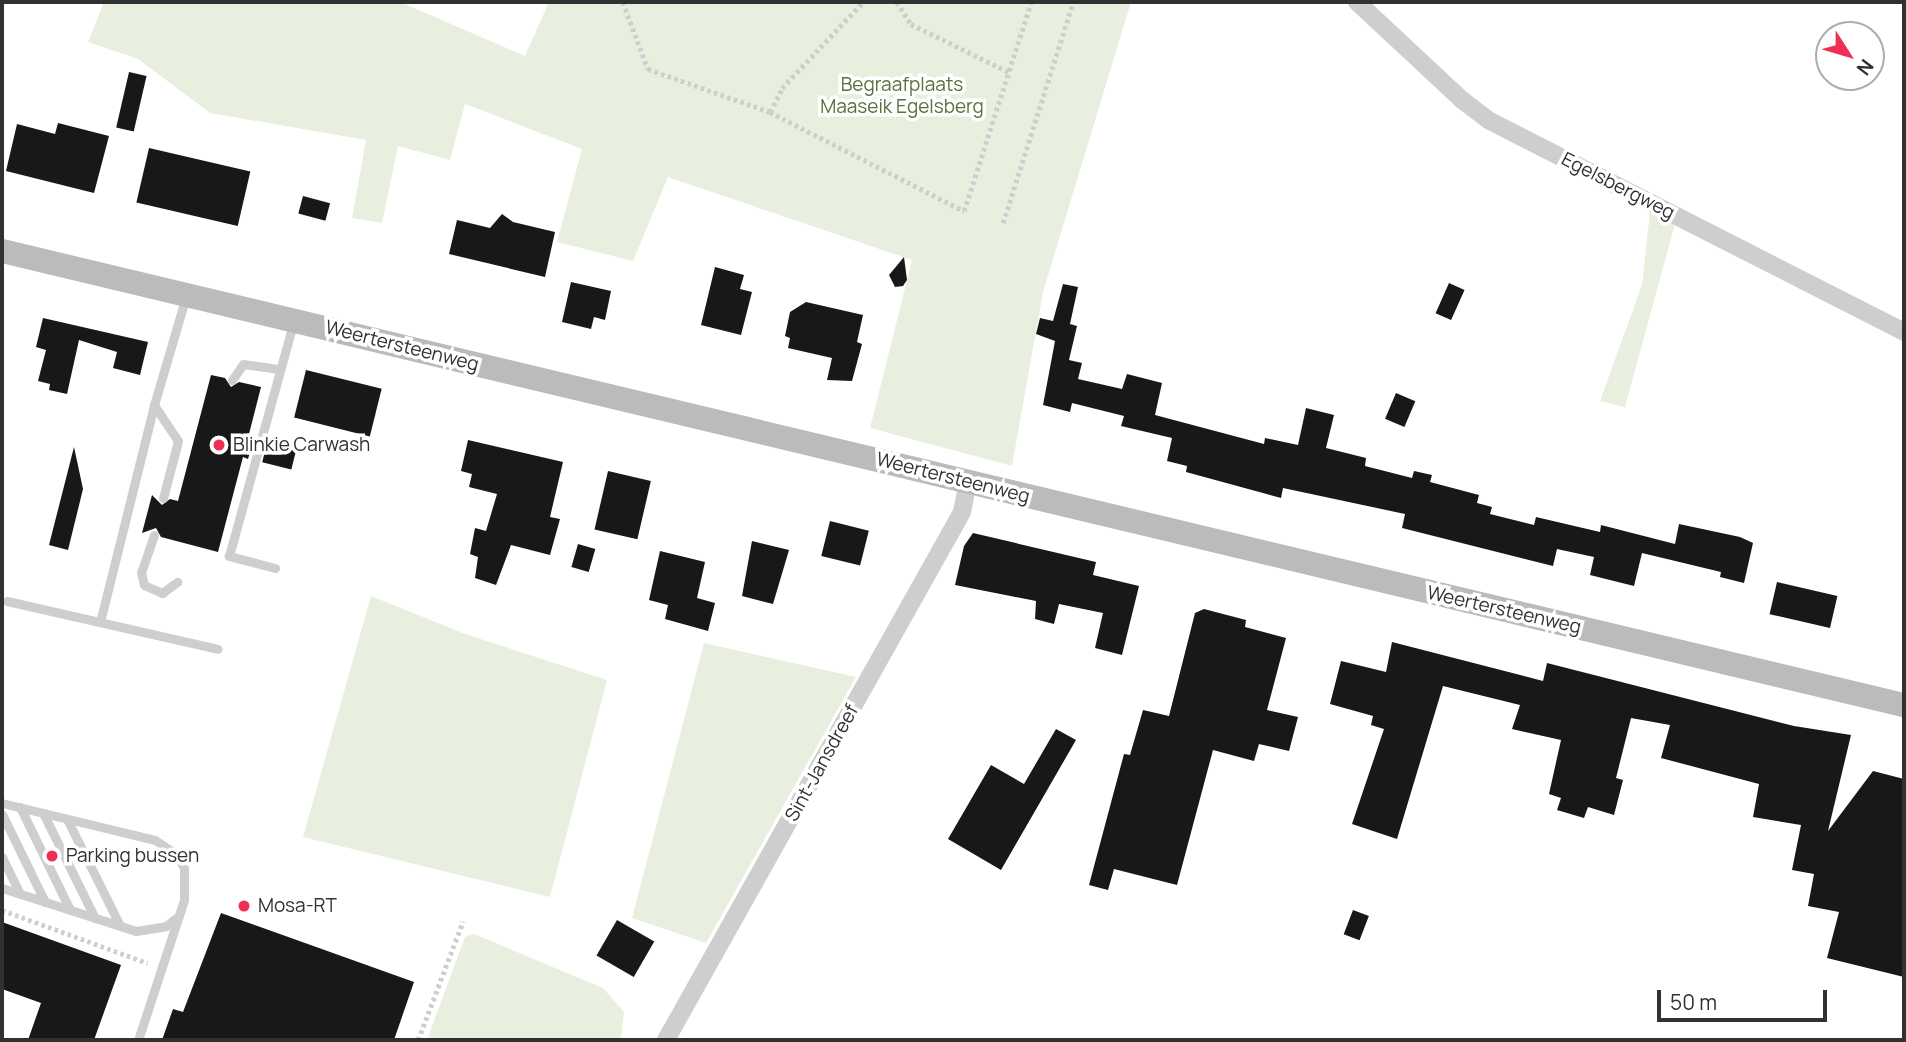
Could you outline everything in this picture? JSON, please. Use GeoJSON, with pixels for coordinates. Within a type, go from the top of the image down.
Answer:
{"type":"FeatureCollection","features":[{"type":"Feature","properties":{"kind":"main road","name":"Weertersteenweg"},"geometry":{"type":"LineString","coordinates":[[2,251],[1904,705]]}},
{"type":"Feature","properties":{"kind":"street","name":"Egelsbergweg"},"geometry":{"type":"LineString","coordinates":[[1357,2],[1462,100],[1490,121],[1904,332]]}},
{"type":"Feature","properties":{"kind":"street","name":"Sint-Jansdreef"},"geometry":{"type":"LineString","coordinates":[[666,1040],[962,512],[968,482]]}},
{"type":"Feature","properties":{"kind":"lane"},"geometry":{"type":"LineString","coordinates":[[100,622],[154,405],[187,294]]}},
{"type":"Feature","properties":{"kind":"lane"},"geometry":{"type":"LineString","coordinates":[[275,568],[229,556],[294,320]]}},
{"type":"Feature","properties":{"kind":"lane"},"geometry":{"type":"LineString","coordinates":[[232,380],[243,364],[279,369]]}},
{"type":"Feature","properties":{"kind":"lane"},"geometry":{"type":"LineString","coordinates":[[154,405],[178,441],[163,498]]}},
{"type":"Feature","properties":{"kind":"lane"},"geometry":{"type":"LineString","coordinates":[[154,535],[141,572],[144,585],[162,593],[177,582]]}},
{"type":"Feature","properties":{"kind":"lane"},"geometry":{"type":"LineString","coordinates":[[7,601],[218,649]]}},
{"type":"Feature","properties":{"kind":"lane"},"geometry":{"type":"LineString","coordinates":[[2,803],[167,846],[184,868],[186,882],[179,916],[138,1040]]}},
{"type":"Feature","properties":{"kind":"lane"},"geometry":{"type":"LineString","coordinates":[[20,807],[70,910]]}},
{"type":"Feature","properties":{"kind":"lane"},"geometry":{"type":"LineString","coordinates":[[43,813],[95,918]]}},
{"type":"Feature","properties":{"kind":"lane"},"geometry":{"type":"LineString","coordinates":[[2,814],[46,902]]}},
{"type":"Feature","properties":{"kind":"lane"},"geometry":{"type":"LineString","coordinates":[[67,819],[120,926]]}},
{"type":"Feature","properties":{"kind":"lane"},"geometry":{"type":"LineString","coordinates":[[2,857],[20,894]]}},
{"type":"Feature","properties":{"kind":"lane"},"geometry":{"type":"LineString","coordinates":[[2,888],[120,926],[152,931],[179,916]]}},
{"type":"Feature","properties":{"kind":"path"},"geometry":{"type":"LineString","coordinates":[[624,2],[648,69],[770,112],[964,211],[1031,2]]}},
{"type":"Feature","properties":{"kind":"path"},"geometry":{"type":"LineString","coordinates":[[770,112],[782,88],[863,2]]}},
{"type":"Feature","properties":{"kind":"path"},"geometry":{"type":"LineString","coordinates":[[897,2],[911,24],[1009,72]]}},
{"type":"Feature","properties":{"kind":"path"},"geometry":{"type":"LineString","coordinates":[[1003,223],[1073,2]]}},
{"type":"Feature","properties":{"kind":"path"},"geometry":{"type":"LineString","coordinates":[[2,910],[148,963],[144,975]]}},
{"type":"Feature","properties":{"kind":"path"},"geometry":{"type":"LineString","coordinates":[[418,1040],[463,921]]}},
{"type":"Feature","properties":{"kind":"green space","name":"Begraafplaats Maaseik Egelsberg"},"geometry":{"type":"Polygon","coordinates":[[[104,2],[400,2],[525,56],[549,2],[1131,2],[1043,292],[1012,466],[870,428],[912,260],[668,177],[633,261],[557,242],[582,149],[465,104],[450,160],[398,146],[382,223],[352,218],[366,140],[210,113],[138,59],[88,42],[104,2]]]}},
{"type":"Feature","properties":{"kind":"green space"},"geometry":{"type":"Polygon","coordinates":[[[1650,212],[1675,224],[1625,407],[1600,401],[1642,285],[1650,212]]]}},
{"type":"Feature","properties":{"kind":"green space"},"geometry":{"type":"Polygon","coordinates":[[[371,596],[465,634],[607,680],[550,897],[303,837],[371,596]]]}},
{"type":"Feature","properties":{"kind":"green space"},"geometry":{"type":"Polygon","coordinates":[[[704,643],[856,677],[706,943],[632,918],[704,643]]]}},
{"type":"Feature","properties":{"kind":"green space"},"geometry":{"type":"Polygon","coordinates":[[[474,934],[603,988],[624,1012],[621,1040],[427,1040],[465,937],[474,934]]]}},
{"type":"Feature","properties":{"kind":"building"},"geometry":{"type":"Polygon","coordinates":[[[129,72],[147,76],[134,132],[116,128],[129,72]]]}},
{"type":"Feature","properties":{"kind":"building"},"geometry":{"type":"Polygon","coordinates":[[[58,123],[109,136],[94,193],[6,171],[17,124],[55,134],[58,123]]]}},
{"type":"Feature","properties":{"kind":"building"},"geometry":{"type":"Polygon","coordinates":[[[149,148],[250,171],[238,226],[136,203],[149,148]]]}},
{"type":"Feature","properties":{"kind":"building"},"geometry":{"type":"Polygon","coordinates":[[[303,196],[330,203],[325,221],[298,213],[303,196]]]}},
{"type":"Feature","properties":{"kind":"building"},"geometry":{"type":"Polygon","coordinates":[[[502,214],[513,222],[555,232],[545,277],[449,254],[457,220],[490,228],[502,214]]]}},
{"type":"Feature","properties":{"kind":"building"},"geometry":{"type":"Polygon","coordinates":[[[904,257],[907,280],[903,286],[895,287],[889,275],[904,257]]]}},
{"type":"Feature","properties":{"kind":"building"},"geometry":{"type":"Polygon","coordinates":[[[715,267],[744,275],[740,289],[752,292],[741,335],[701,325],[715,267]]]}},
{"type":"Feature","properties":{"kind":"building"},"geometry":{"type":"Polygon","coordinates":[[[571,282],[611,291],[605,320],[594,317],[591,329],[562,322],[571,282]]]}},
{"type":"Feature","properties":{"kind":"building"},"geometry":{"type":"Polygon","coordinates":[[[1449,283],[1465,290],[1451,320],[1436,313],[1449,283]]]}},
{"type":"Feature","properties":{"kind":"building"},"geometry":{"type":"Polygon","coordinates":[[[1063,284],[1078,287],[1070,324],[1077,326],[1069,360],[1082,363],[1078,379],[1122,389],[1127,374],[1162,383],[1155,415],[1264,444],[1265,438],[1298,445],[1306,408],[1334,415],[1326,448],[1366,458],[1365,466],[1412,478],[1414,471],[1432,475],[1430,482],[1479,495],[1477,503],[1492,507],[1490,514],[1534,525],[1536,517],[1600,532],[1601,525],[1675,544],[1679,524],[1740,537],[1753,543],[1744,583],[1720,577],[1721,572],[1642,553],[1634,586],[1590,575],[1594,557],[1557,549],[1553,566],[1402,528],[1405,514],[1283,488],[1281,498],[1186,472],[1187,466],[1167,461],[1172,438],[1121,426],[1124,416],[1072,403],[1070,412],[1043,405],[1055,341],[1036,334],[1040,318],[1053,321],[1063,284]]]}},
{"type":"Feature","properties":{"kind":"building"},"geometry":{"type":"Polygon","coordinates":[[[806,302],[863,315],[857,342],[862,344],[852,381],[827,380],[832,358],[788,348],[790,338],[785,336],[790,312],[806,302]]]}},
{"type":"Feature","properties":{"kind":"building"},"geometry":{"type":"Polygon","coordinates":[[[43,318],[148,342],[140,375],[113,368],[117,352],[79,340],[67,394],[49,390],[50,384],[38,381],[46,350],[36,347],[43,318]]]}},
{"type":"Feature","properties":{"kind":"building"},"geometry":{"type":"Polygon","coordinates":[[[306,370],[382,389],[370,436],[294,418],[306,370]]]}},
{"type":"Feature","properties":{"kind":"building","name":"Blinkie Carwash"},"geometry":{"type":"Polygon","coordinates":[[[211,375],[225,378],[231,387],[239,382],[261,387],[249,434],[255,435],[248,459],[243,457],[218,552],[161,537],[156,528],[142,533],[152,495],[162,505],[170,499],[178,501],[211,375]]]}},
{"type":"Feature","properties":{"kind":"building"},"geometry":{"type":"Polygon","coordinates":[[[1396,393],[1415,401],[1404,427],[1385,419],[1396,393]]]}},
{"type":"Feature","properties":{"kind":"building"},"geometry":{"type":"Polygon","coordinates":[[[268,439],[297,446],[291,470],[262,462],[268,439]]]}},
{"type":"Feature","properties":{"kind":"building"},"geometry":{"type":"Polygon","coordinates":[[[468,440],[563,462],[550,517],[560,519],[550,555],[511,545],[496,585],[475,578],[478,557],[470,554],[475,528],[486,531],[497,494],[469,487],[472,474],[461,471],[468,440]]]}},
{"type":"Feature","properties":{"kind":"building"},"geometry":{"type":"Polygon","coordinates":[[[74,447],[83,489],[68,550],[49,545],[74,447]]]}},
{"type":"Feature","properties":{"kind":"building"},"geometry":{"type":"Polygon","coordinates":[[[608,471],[651,481],[637,539],[595,529],[608,471]]]}},
{"type":"Feature","properties":{"kind":"building"},"geometry":{"type":"Polygon","coordinates":[[[830,521],[869,531],[860,566],[821,556],[830,521]]]}},
{"type":"Feature","properties":{"kind":"building"},"geometry":{"type":"Polygon","coordinates":[[[973,533],[1096,562],[1093,575],[1139,586],[1122,655],[1095,648],[1103,613],[1059,604],[1054,624],[1035,619],[1036,601],[955,585],[964,546],[973,533]]]}},
{"type":"Feature","properties":{"kind":"building"},"geometry":{"type":"Polygon","coordinates":[[[752,541],[789,550],[773,604],[742,596],[752,541]]]}},
{"type":"Feature","properties":{"kind":"building"},"geometry":{"type":"Polygon","coordinates":[[[578,544],[595,549],[589,572],[571,567],[578,544]]]}},
{"type":"Feature","properties":{"kind":"building"},"geometry":{"type":"Polygon","coordinates":[[[660,551],[705,562],[697,598],[715,603],[708,631],[665,619],[668,605],[649,600],[660,551]]]}},
{"type":"Feature","properties":{"kind":"building"},"geometry":{"type":"Polygon","coordinates":[[[1777,582],[1837,596],[1830,628],[1770,614],[1777,582]]]}},
{"type":"Feature","properties":{"kind":"building"},"geometry":{"type":"Polygon","coordinates":[[[1204,609],[1246,620],[1245,627],[1286,638],[1267,710],[1298,717],[1289,751],[1259,744],[1254,761],[1213,750],[1177,885],[1114,869],[1108,890],[1089,885],[1124,754],[1130,755],[1143,710],[1169,716],[1195,613],[1204,609]]]}},
{"type":"Feature","properties":{"kind":"building"},"geometry":{"type":"Polygon","coordinates":[[[1392,642],[1543,681],[1547,663],[1794,726],[1851,735],[1828,831],[1873,771],[1904,779],[1904,977],[1827,958],[1839,912],[1808,906],[1814,874],[1792,870],[1801,825],[1753,817],[1759,784],[1661,758],[1670,725],[1631,718],[1616,778],[1623,780],[1614,815],[1588,807],[1584,818],[1557,810],[1561,798],[1549,794],[1561,740],[1512,729],[1520,705],[1443,686],[1397,839],[1352,824],[1384,729],[1371,725],[1373,716],[1330,704],[1341,661],[1386,672],[1392,642]]]}},
{"type":"Feature","properties":{"kind":"building"},"geometry":{"type":"Polygon","coordinates":[[[1056,729],[1076,740],[1001,870],[948,839],[991,765],[1024,784],[1056,729]]]}},
{"type":"Feature","properties":{"kind":"building"},"geometry":{"type":"Polygon","coordinates":[[[1353,910],[1369,916],[1360,940],[1344,934],[1353,910]]]}},
{"type":"Feature","properties":{"kind":"building"},"geometry":{"type":"Polygon","coordinates":[[[221,913],[414,982],[394,1040],[162,1040],[173,1009],[183,1012],[221,913]]]}},
{"type":"Feature","properties":{"kind":"building"},"geometry":{"type":"Polygon","coordinates":[[[617,920],[654,942],[634,977],[596,956],[617,920]]]}},
{"type":"Feature","properties":{"kind":"building"},"geometry":{"type":"Polygon","coordinates":[[[2,922],[121,965],[94,1040],[28,1040],[41,1003],[2,989],[2,922]]]}},
{"type":"Feature","properties":{"kind":"place","name":"Blinkie Carwash"},"geometry":{"type":"Point","coordinates":[219,445]}},
{"type":"Feature","properties":{"kind":"place","name":"Parking bussen"},"geometry":{"type":"Point","coordinates":[52,856]}},
{"type":"Feature","properties":{"kind":"place","name":"Mosa-RT"},"geometry":{"type":"Point","coordinates":[244,906]}}]}
